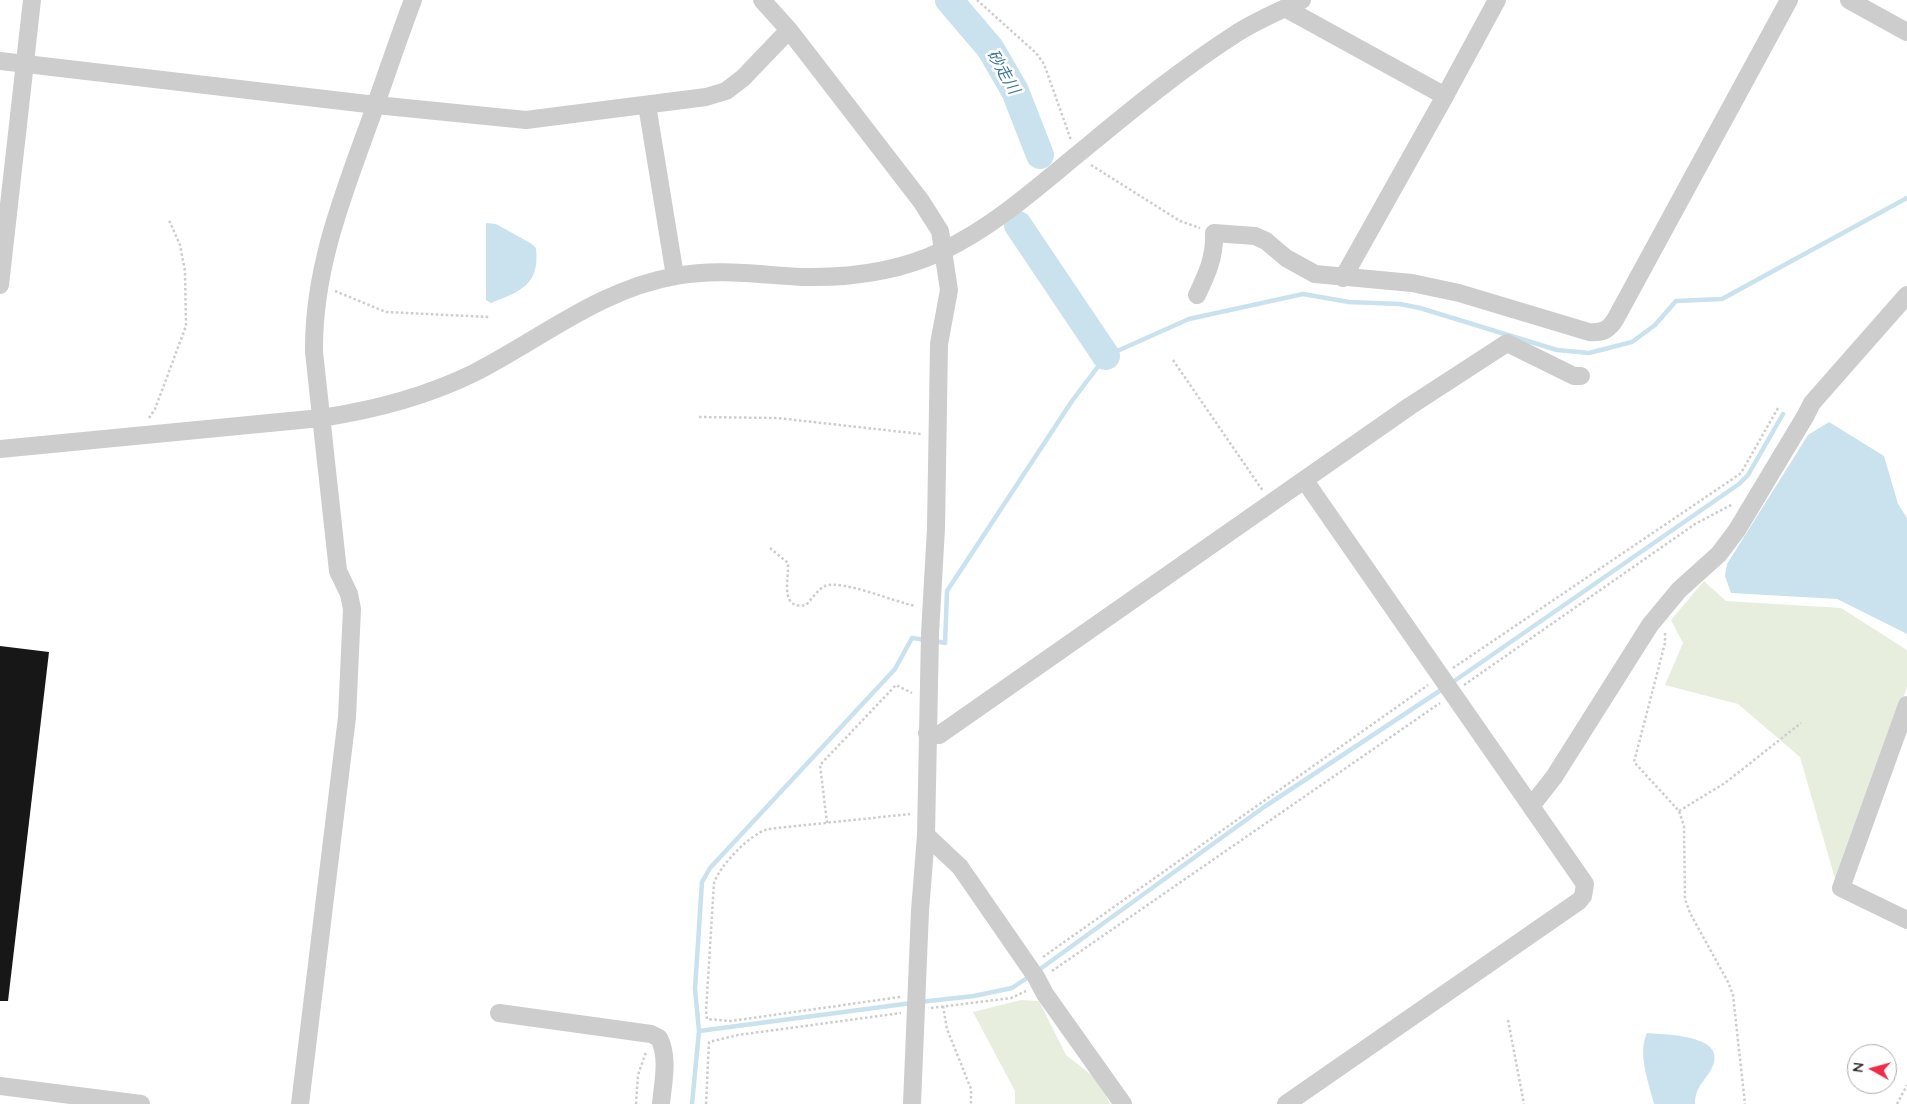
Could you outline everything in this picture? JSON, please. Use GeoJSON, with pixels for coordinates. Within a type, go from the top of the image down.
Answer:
{"type":"FeatureCollection","features":[{"type":"Feature","properties":{"kind":"street"},"geometry":{"type":"LineString","coordinates":[[0,285],[32,0]]}},
{"type":"Feature","properties":{"kind":"street"},"geometry":{"type":"LineString","coordinates":[[300,1104],[347,717],[352,609],[349,594],[338,571],[314,352],[314,325],[318,288],[332,225],[413,0]]}},
{"type":"Feature","properties":{"kind":"street"},"geometry":{"type":"LineString","coordinates":[[762,0],[790,30],[920,201],[940,231],[949,290],[939,344],[936,528],[930,634],[926,835],[912,1104]]}},
{"type":"Feature","properties":{"kind":"street"},"geometry":{"type":"LineString","coordinates":[[0,449],[321,418],[365,411],[424,395],[474,373],[601,301],[647,283],[675,276],[732,271],[802,277],[839,276],[889,268],[943,251],[1009,210],[1157,89],[1235,34],[1302,0]]}},
{"type":"Feature","properties":{"kind":"street"},"geometry":{"type":"LineString","coordinates":[[1343,278],[1497,0]]}},
{"type":"Feature","properties":{"kind":"street"},"geometry":{"type":"LineString","coordinates":[[1197,295],[1209,270],[1215,251],[1214,233],[1255,236],[1266,241],[1286,258],[1315,274],[1412,283],[1459,293],[1589,332],[1606,330],[1616,318],[1789,0]]}},
{"type":"Feature","properties":{"kind":"street"},"geometry":{"type":"LineString","coordinates":[[1849,0],[1907,32]]}},
{"type":"Feature","properties":{"kind":"street"},"geometry":{"type":"LineString","coordinates":[[1285,8],[1445,96]]}},
{"type":"Feature","properties":{"kind":"street"},"geometry":{"type":"LineString","coordinates":[[0,61],[376,105],[526,120],[706,98],[726,91],[743,78],[790,30]]}},
{"type":"Feature","properties":{"kind":"street"},"geometry":{"type":"LineString","coordinates":[[647,105],[675,276]]}},
{"type":"Feature","properties":{"kind":"street"},"geometry":{"type":"LineString","coordinates":[[1532,805],[1554,776],[1641,639],[1679,590],[1718,554],[1737,530],[1812,403],[1907,295]]}},
{"type":"Feature","properties":{"kind":"street"},"geometry":{"type":"LineString","coordinates":[[927,733],[939,735],[1305,481],[1508,337],[1574,376],[1581,376]]}},
{"type":"Feature","properties":{"kind":"street"},"geometry":{"type":"LineString","coordinates":[[1286,1104],[1579,901],[1583,896],[1585,884],[1532,805],[1305,481]]}},
{"type":"Feature","properties":{"kind":"street"},"geometry":{"type":"LineString","coordinates":[[1907,705],[1841,888],[1907,920]]}},
{"type":"Feature","properties":{"kind":"street"},"geometry":{"type":"LineString","coordinates":[[926,835],[960,867],[1123,1104]]}},
{"type":"Feature","properties":{"kind":"street"},"geometry":{"type":"LineString","coordinates":[[499,1014],[651,1034],[660,1038],[664,1048],[661,1104]]}},
{"type":"Feature","properties":{"kind":"street"},"geometry":{"type":"LineString","coordinates":[[0,1086],[141,1104]]}},
{"type":"Feature","properties":{"kind":"path"},"geometry":{"type":"LineString","coordinates":[[149,434],[147,421],[155,409],[186,326],[185,271],[180,244],[169,220]]}},
{"type":"Feature","properties":{"kind":"path"},"geometry":{"type":"LineString","coordinates":[[318,288],[328,288],[386,312],[489,317]]}},
{"type":"Feature","properties":{"kind":"path"},"geometry":{"type":"LineString","coordinates":[[1173,360],[1272,504]]}},
{"type":"Feature","properties":{"kind":"path"},"geometry":{"type":"LineString","coordinates":[[706,1104],[710,1042],[738,1035],[916,1004],[943,1006],[1011,998],[1021,995],[1033,974],[1734,478],[1741,472],[1778,408]]}},
{"type":"Feature","properties":{"kind":"path"},"geometry":{"type":"LineString","coordinates":[[699,417],[777,418],[936,436]]}},
{"type":"Feature","properties":{"kind":"path"},"geometry":{"type":"LineString","coordinates":[[1033,974],[1443,701],[1446,683],[1695,524],[1728,506],[1757,497]]}},
{"type":"Feature","properties":{"kind":"path"},"geometry":{"type":"LineString","coordinates":[[770,548],[788,563],[786,593],[788,600],[794,604],[806,605],[826,585],[833,584],[851,586],[893,601],[931,610]]}},
{"type":"Feature","properties":{"kind":"path"},"geometry":{"type":"LineString","coordinates":[[1658,619],[1663,626],[1665,643],[1634,762],[1679,811],[1684,826],[1685,899],[1690,913],[1733,995],[1745,1104]]}},
{"type":"Feature","properties":{"kind":"path"},"geometry":{"type":"LineString","coordinates":[[828,823],[820,765],[896,685],[912,693]]}},
{"type":"Feature","properties":{"kind":"path"},"geometry":{"type":"LineString","coordinates":[[1679,811],[1726,783],[1801,723]]}},
{"type":"Feature","properties":{"kind":"path"},"geometry":{"type":"LineString","coordinates":[[916,1004],[898,997],[731,1021],[707,1019],[706,1011],[716,876],[758,832],[899,814],[926,815]]}},
{"type":"Feature","properties":{"kind":"path"},"geometry":{"type":"LineString","coordinates":[[943,1006],[950,1038],[971,1089],[971,1104]]}},
{"type":"Feature","properties":{"kind":"path"},"geometry":{"type":"LineString","coordinates":[[1508,1020],[1524,1104]]}},
{"type":"Feature","properties":{"kind":"path"},"geometry":{"type":"LineString","coordinates":[[636,1104],[638,1075],[651,1034]]}},
{"type":"Feature","properties":{"kind":"path"},"geometry":{"type":"LineString","coordinates":[[1897,1104],[1906,1087]]}},
{"type":"Feature","properties":{"kind":"green space"},"geometry":{"type":"Polygon","coordinates":[[[1704,581],[1726,601],[1841,608],[1907,650],[1907,687],[1838,889],[1800,757],[1738,704],[1665,685],[1683,643],[1671,620],[1704,581]]]}},
{"type":"Feature","properties":{"kind":"green space"},"geometry":{"type":"Polygon","coordinates":[[[1021,1000],[1039,1001],[1066,1055],[1099,1081],[1110,1104],[1015,1104],[1015,1091],[973,1012],[1021,1000]]]}},
{"type":"Feature","properties":{"kind":"water"},"geometry":{"type":"Polygon","coordinates":[[[486,223],[496,224],[536,248],[535,271],[526,285],[511,295],[491,303],[486,300],[486,223]]]}},
{"type":"Feature","properties":{"kind":"water"},"geometry":{"type":"Polygon","coordinates":[[[1829,422],[1884,456],[1898,504],[1907,518],[1907,634],[1837,599],[1731,593],[1725,576],[1727,564],[1808,435],[1829,422]]]}},
{"type":"Feature","properties":{"kind":"water"},"geometry":{"type":"Polygon","coordinates":[[[1647,1033],[1693,1039],[1704,1043],[1712,1049],[1715,1058],[1711,1070],[1698,1090],[1695,1104],[1654,1104],[1647,1078],[1643,1050],[1647,1033]]]}},
{"type":"Feature","properties":{"kind":"building"},"geometry":{"type":"Polygon","coordinates":[[[0,646],[49,652],[8,1001],[0,1001],[0,646]]]}},
{"type":"Feature","properties":{"kind":"waterway","name":"砂走川"},"geometry":{"type":"LineString","coordinates":[[949,0],[990,48],[1015,91],[1040,155]]}},
{"type":"Feature","properties":{"kind":"waterway"},"geometry":{"type":"LineString","coordinates":[[935,641],[945,643],[947,591],[1072,401],[1106,356],[1189,319],[1303,294],[1349,302],[1400,304],[1420,308],[1557,350],[1589,353],[1632,342],[1655,325],[1676,301],[1722,299],[1907,198]]}},
{"type":"Feature","properties":{"kind":"waterway","name":"砂走川"},"geometry":{"type":"LineString","coordinates":[[1018,225],[1106,356]]}},
{"type":"Feature","properties":{"kind":"waterway"},"geometry":{"type":"LineString","coordinates":[[1450,684],[1739,484],[1748,475],[1783,414]]}},
{"type":"Feature","properties":{"kind":"waterway"},"geometry":{"type":"LineString","coordinates":[[692,1104],[699,1031],[695,989],[702,882],[710,868],[895,669],[912,638],[927,640]]}},
{"type":"Feature","properties":{"kind":"waterway"},"geometry":{"type":"LineString","coordinates":[[1036,972],[1264,807],[1444,688]]}},
{"type":"Feature","properties":{"kind":"waterway"},"geometry":{"type":"LineString","coordinates":[[920,1002],[974,996],[1012,988],[1030,976]]}},
{"type":"Feature","properties":{"kind":"waterway"},"geometry":{"type":"LineString","coordinates":[[699,1031],[912,1003]]}}]}
